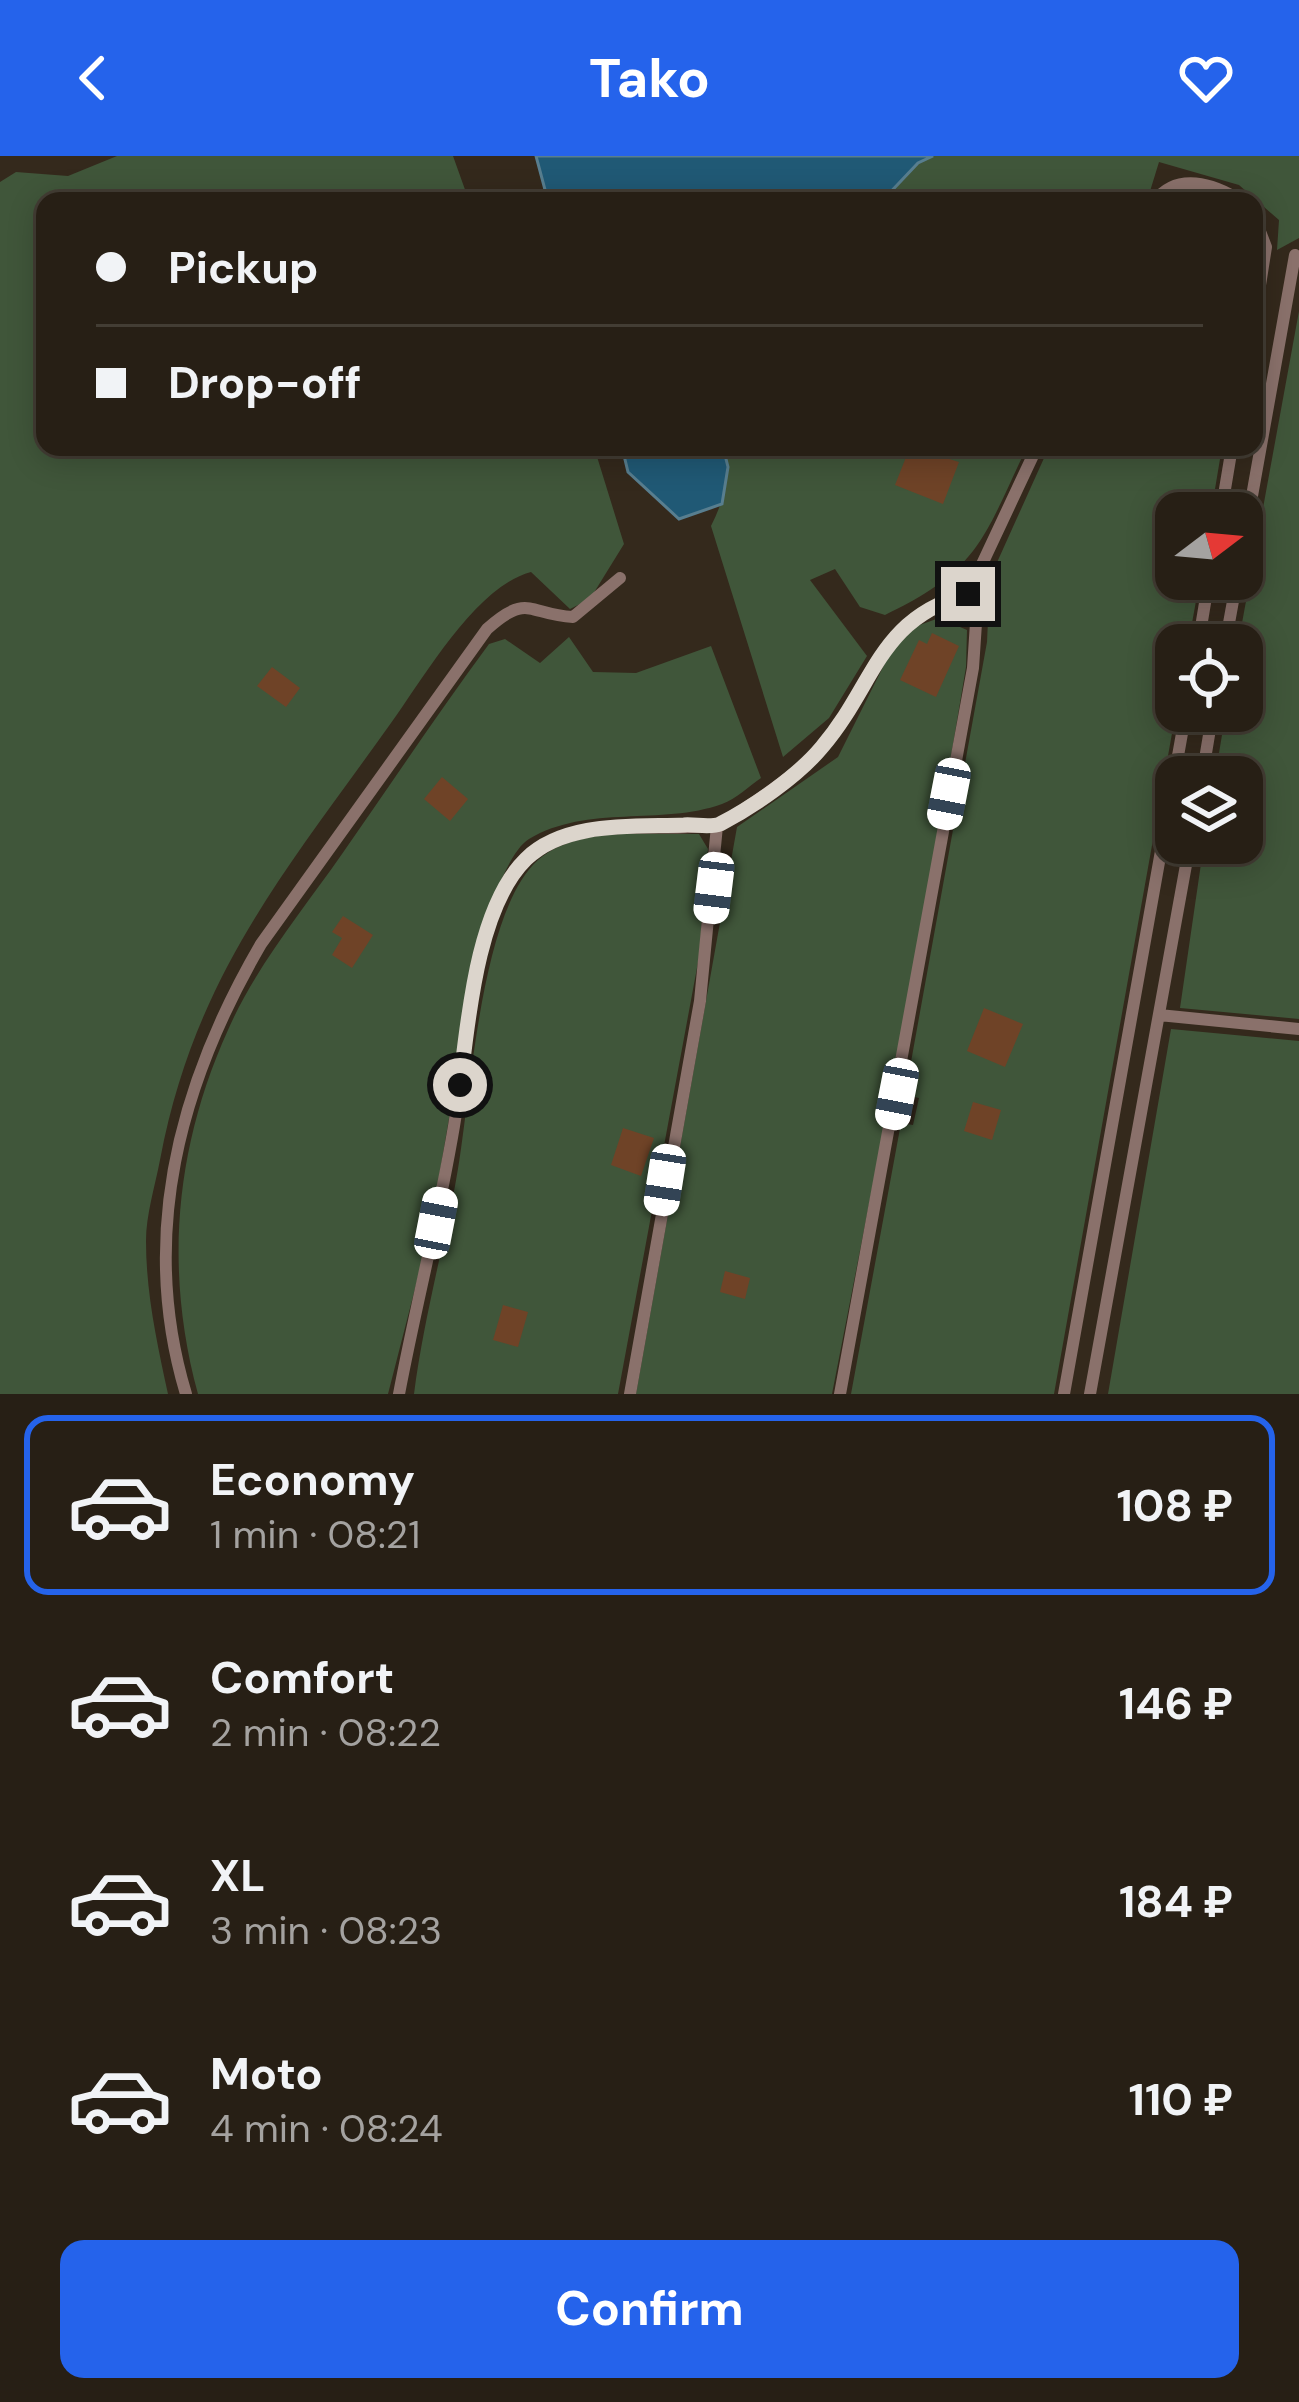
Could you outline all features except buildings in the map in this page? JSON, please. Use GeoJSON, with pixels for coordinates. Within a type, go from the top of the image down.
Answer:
{"type":"FeatureCollection","features":[{"type":"Feature","properties":{"kind":"lane"},"geometry":{"type":"LineString","coordinates":[[1162,192],[1186,182],[1215,192]]}},
{"type":"Feature","properties":{"kind":"lane"},"geometry":{"type":"LineString","coordinates":[[1263,434],[1295,255]]}},
{"type":"Feature","properties":{"kind":"lane"},"geometry":{"type":"LineString","coordinates":[[840,1394],[973,668],[976,623],[968,594],[1032,456]]}},
{"type":"Feature","properties":{"kind":"lane"},"geometry":{"type":"LineString","coordinates":[[1224,492],[1230,456]]}},
{"type":"Feature","properties":{"kind":"lane"},"geometry":{"type":"LineString","coordinates":[[1253,492],[1259,456]]}},
{"type":"Feature","properties":{"kind":"lane"},"geometry":{"type":"LineString","coordinates":[[185,1394],[164,1287],[174,1147],[213,1032],[235,988],[261,944],[487,629],[508,610],[524,605],[573,617],[620,578]]}},
{"type":"Feature","properties":{"kind":"lane"},"geometry":{"type":"LineString","coordinates":[[399,1394],[443,1189],[467,1025],[496,907],[510,880],[526,858],[584,831],[718,826],[820,750],[885,643],[940,602],[968,594]]}},
{"type":"Feature","properties":{"kind":"lane"},"geometry":{"type":"LineString","coordinates":[[1064,1394],[1182,732]]}},
{"type":"Feature","properties":{"kind":"lane"},"geometry":{"type":"LineString","coordinates":[[630,1394],[700,1001],[718,826]]}},
{"type":"Feature","properties":{"kind":"lane"},"geometry":{"type":"LineString","coordinates":[[1090,1394],[1186,864]]}},
{"type":"Feature","properties":{"kind":"lane"},"geometry":{"type":"LineString","coordinates":[[1159,1015],[1299,1029]]}},
{"type":"Feature","properties":{"kind":"green space"},"geometry":{"type":"Polygon","coordinates":[[[117,156],[453,156],[466,192],[36,192],[36,456],[597,456],[624,544],[590,599],[570,609],[531,572],[510,581],[471,615],[281,878],[221,980],[176,1094],[147,1221],[150,1299],[168,1394],[0,1394],[0,182],[16,172],[68,176],[117,156]]]}},
{"type":"Feature","properties":{"kind":"green space"},"geometry":{"type":"Polygon","coordinates":[[[933,156],[1299,156],[1299,238],[1277,250],[1279,220],[1263,206],[1263,192],[1247,192],[1239,185],[1159,162],[1150,192],[891,192],[918,163],[933,156]]]}},
{"type":"Feature","properties":{"kind":"green space"},"geometry":{"type":"Polygon","coordinates":[[[1299,311],[1299,1019],[1180,1008],[1201,864],[1263,864],[1263,756],[1218,756],[1222,732],[1263,732],[1263,624],[1242,624],[1246,600],[1263,600],[1263,508],[1299,311]]]}},
{"type":"Feature","properties":{"kind":"green space"},"geometry":{"type":"Polygon","coordinates":[[[724,456],[1023,456],[976,547],[942,582],[917,598],[885,615],[860,607],[835,569],[810,580],[867,656],[829,718],[783,757],[711,526],[725,488],[724,456]]]}},
{"type":"Feature","properties":{"kind":"green space"},"geometry":{"type":"Polygon","coordinates":[[[1045,456],[1220,456],[1214,492],[1155,492],[1155,600],[1196,600],[1192,624],[1155,624],[1155,732],[1172,732],[1168,756],[1155,756],[1155,829],[1054,1394],[851,1394],[901,1123],[913,1125],[919,1098],[905,1095],[987,642],[990,578],[1045,456]]]}},
{"type":"Feature","properties":{"kind":"green space"},"geometry":{"type":"Polygon","coordinates":[[[939,618],[967,630],[966,667],[918,953],[832,1394],[636,1394],[737,827],[838,757],[891,651],[917,626],[939,618]]]}},
{"type":"Feature","properties":{"kind":"green space"},"geometry":{"type":"Polygon","coordinates":[[[569,637],[593,672],[636,673],[711,646],[761,778],[727,802],[699,810],[600,818],[552,828],[529,839],[512,859],[478,948],[430,1230],[388,1394],[198,1394],[181,1301],[180,1209],[196,1119],[239,1006],[489,644],[505,639],[540,663],[569,637]]]}},
{"type":"Feature","properties":{"kind":"green space"},"geometry":{"type":"Polygon","coordinates":[[[615,834],[699,834],[708,849],[699,957],[618,1394],[414,1394],[455,1186],[480,1013],[502,922],[518,886],[538,860],[573,841],[615,834]]]}},
{"type":"Feature","properties":{"kind":"green space"},"geometry":{"type":"Polygon","coordinates":[[[1171,1029],[1299,1041],[1299,1394],[1108,1394],[1171,1029]]]}},
{"type":"Feature","properties":{"kind":"water"},"geometry":{"type":"Polygon","coordinates":[[[536,156],[933,156],[918,163],[891,192],[546,192],[536,156]]]}},
{"type":"Feature","properties":{"kind":"water"},"geometry":{"type":"Polygon","coordinates":[[[624,456],[725,456],[728,467],[722,504],[679,519],[628,472],[624,456]]]}},
{"type":"Feature","properties":{"kind":"route"},"geometry":{"type":"LineString","coordinates":[[460,1085],[484,948],[496,907],[526,858],[584,831],[718,826],[820,750],[842,721],[885,643],[914,617],[940,602],[968,594]]}}]}
